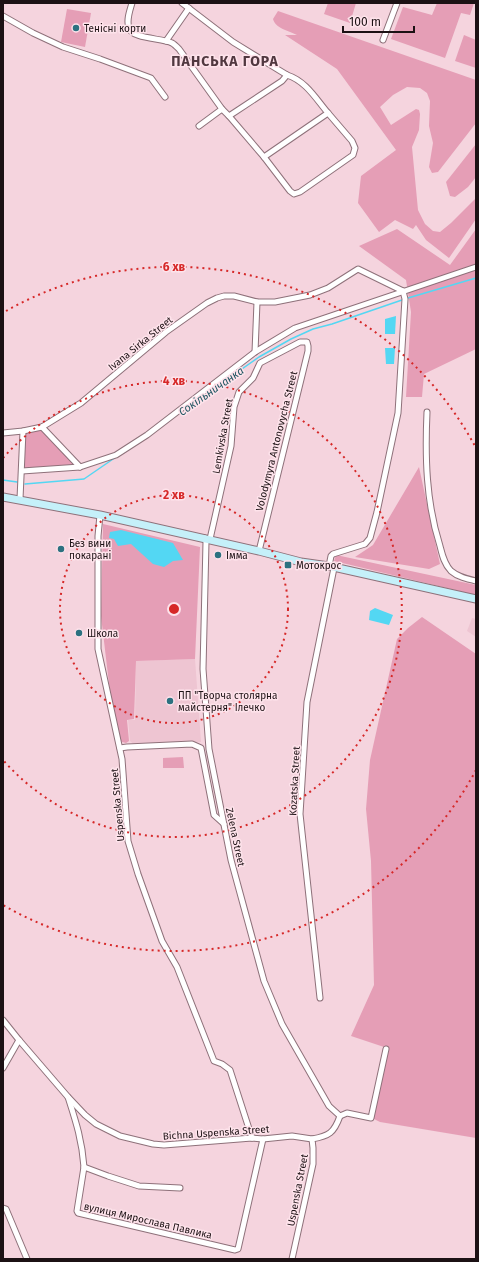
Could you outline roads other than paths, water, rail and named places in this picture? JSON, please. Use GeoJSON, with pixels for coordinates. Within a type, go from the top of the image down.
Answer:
{"type":"FeatureCollection","features":[{"type":"Feature","properties":{"kind":"main road"},"geometry":{"type":"LineString","coordinates":[[3,497],[100,515],[208,539],[301,562],[332,567],[476,599]]}},
{"type":"Feature","properties":{"kind":"street"},"geometry":{"type":"LineString","coordinates":[[132,3],[128,22],[130,31],[136,35],[172,43],[179,49],[222,108],[294,194],[300,192],[353,155],[355,148],[352,141],[302,82],[295,77],[287,75],[233,42],[182,3]]}},
{"type":"Feature","properties":{"kind":"street"},"geometry":{"type":"LineString","coordinates":[[383,40],[397,3]]}},
{"type":"Feature","properties":{"kind":"street"},"geometry":{"type":"LineString","coordinates":[[166,41],[189,8]]}},
{"type":"Feature","properties":{"kind":"street"},"geometry":{"type":"LineString","coordinates":[[3,16],[33,33],[63,47],[151,78],[165,97]]}},
{"type":"Feature","properties":{"kind":"street"},"geometry":{"type":"LineString","coordinates":[[229,116],[282,81],[287,75]]}},
{"type":"Feature","properties":{"kind":"street"},"geometry":{"type":"LineString","coordinates":[[199,126],[222,108]]}},
{"type":"Feature","properties":{"kind":"street"},"geometry":{"type":"LineString","coordinates":[[264,157],[328,113]]}},
{"type":"Feature","properties":{"kind":"street"},"geometry":{"type":"LineString","coordinates":[[22,471],[80,467],[116,455],[147,435],[256,352],[295,328],[476,267]]}},
{"type":"Feature","properties":{"kind":"street","name":"Ivana Sirka Street"},"geometry":{"type":"LineString","coordinates":[[3,433],[42,428],[81,403],[166,332],[207,302],[217,298],[234,296],[257,302],[275,302],[310,295],[328,288],[358,269],[403,291]]}},
{"type":"Feature","properties":{"kind":"street"},"geometry":{"type":"LineString","coordinates":[[332,567],[331,556],[333,554],[365,544],[370,538],[377,512],[398,412],[405,299],[403,291]]}},
{"type":"Feature","properties":{"kind":"street"},"geometry":{"type":"LineString","coordinates":[[256,352],[257,302]]}},
{"type":"Feature","properties":{"kind":"street","name":"Lemkivska Street"},"geometry":{"type":"LineString","coordinates":[[208,539],[230,446],[234,406],[239,392],[253,378],[260,363],[300,342]]}},
{"type":"Feature","properties":{"kind":"street","name":"Volodymyra Antonovycha Street"},"geometry":{"type":"LineString","coordinates":[[259,551],[308,351],[307,342],[300,342]]}},
{"type":"Feature","properties":{"kind":"street"},"geometry":{"type":"LineString","coordinates":[[426,412],[425,455],[428,492],[434,528],[445,562],[451,571],[460,577],[476,581]]}},
{"type":"Feature","properties":{"kind":"street"},"geometry":{"type":"LineString","coordinates":[[42,428],[80,467]]}},
{"type":"Feature","properties":{"kind":"street"},"geometry":{"type":"LineString","coordinates":[[20,499],[23,431]]}},
{"type":"Feature","properties":{"kind":"street","name":"Uspenska Street"},"geometry":{"type":"LineString","coordinates":[[100,515],[98,536],[98,649],[122,759],[128,841],[162,941],[177,967],[214,1061],[222,1064],[230,1070],[252,1138]]}},
{"type":"Feature","properties":{"kind":"street","name":"Zelena Street"},"geometry":{"type":"LineString","coordinates":[[208,539],[206,542],[203,669],[209,749],[231,860],[264,981],[286,1031],[329,1106],[340,1116]]}},
{"type":"Feature","properties":{"kind":"street","name":"Kozatska Street"},"geometry":{"type":"LineString","coordinates":[[320,998],[300,814],[307,702],[332,567]]}},
{"type":"Feature","properties":{"kind":"street"},"geometry":{"type":"LineString","coordinates":[[120,748],[192,744],[209,749]]}},
{"type":"Feature","properties":{"kind":"street"},"geometry":{"type":"LineString","coordinates":[[202,748],[214,815],[224,824]]}},
{"type":"Feature","properties":{"kind":"street","name":"Bichna Uspenska Street"},"geometry":{"type":"LineString","coordinates":[[3,1020],[85,1116],[100,1127],[120,1136],[153,1144],[164,1145],[292,1136],[312,1139]]}},
{"type":"Feature","properties":{"kind":"street"},"geometry":{"type":"LineString","coordinates":[[3,1068],[19,1040]]}},
{"type":"Feature","properties":{"kind":"street"},"geometry":{"type":"LineString","coordinates":[[312,1139],[326,1136],[332,1132],[340,1116],[347,1113],[371,1118],[386,1049]]}},
{"type":"Feature","properties":{"kind":"street","name":"вулиця Мирослава Павлика"},"geometry":{"type":"LineString","coordinates":[[68,1096],[81,1139],[84,1167],[77,1211],[78,1213],[237,1250],[263,1139]]}},
{"type":"Feature","properties":{"kind":"street","name":"Uspenska Street"},"geometry":{"type":"LineString","coordinates":[[292,1259],[313,1164],[312,1139]]}},
{"type":"Feature","properties":{"kind":"street"},"geometry":{"type":"LineString","coordinates":[[84,1167],[140,1186],[180,1188]]}},
{"type":"Feature","properties":{"kind":"street"},"geometry":{"type":"LineString","coordinates":[[3,1208],[6,1209],[28,1259]]}},
{"type":"Feature","properties":{"kind":"water"},"geometry":{"type":"Polygon","coordinates":[[[396,316],[395,334],[385,334],[385,319],[396,316]]]}},
{"type":"Feature","properties":{"kind":"water"},"geometry":{"type":"Polygon","coordinates":[[[385,348],[395,348],[394,364],[386,364],[385,348]]]}},
{"type":"Feature","properties":{"kind":"water"},"geometry":{"type":"Polygon","coordinates":[[[121,530],[173,543],[183,560],[173,561],[164,567],[153,564],[131,544],[118,546],[114,539],[109,538],[110,532],[121,530]]]}},
{"type":"Feature","properties":{"kind":"water"},"geometry":{"type":"Polygon","coordinates":[[[375,608],[393,615],[389,625],[369,620],[370,611],[375,608]]]}},
{"type":"Feature","properties":{"kind":"waterway","name":"Сокільничанка"},"geometry":{"type":"LineString","coordinates":[[408,298],[476,278]]}},
{"type":"Feature","properties":{"kind":"waterway","name":"Сокільничанка"},"geometry":{"type":"LineString","coordinates":[[186,408],[259,357],[291,339],[313,329],[402,300]]}},
{"type":"Feature","properties":{"kind":"waterway","name":"Сокільничанка"},"geometry":{"type":"LineString","coordinates":[[25,484],[84,479],[116,457]]}},
{"type":"Feature","properties":{"kind":"waterway"},"geometry":{"type":"LineString","coordinates":[[3,480],[17,482]]}},
{"type":"Feature","properties":{"kind":"place","name":"Тенісні корти"},"geometry":{"type":"Point","coordinates":[76,28]}},
{"type":"Feature","properties":{"kind":"place","name":"Без вини покарані"},"geometry":{"type":"Point","coordinates":[61,549]}},
{"type":"Feature","properties":{"kind":"place","name":"Імма"},"geometry":{"type":"Point","coordinates":[218,555]}},
{"type":"Feature","properties":{"kind":"place","name":"Мотокрос"},"geometry":{"type":"Point","coordinates":[288,565]}},
{"type":"Feature","properties":{"kind":"place","name":"Школа"},"geometry":{"type":"Point","coordinates":[79,633]}},
{"type":"Feature","properties":{"kind":"place","name":"ПП \"Творча столярна майстерня\" Ілечко"},"geometry":{"type":"Point","coordinates":[170,701]}},
{"type":"Feature","properties":{"kind":"district","name":"ПАНСЬКА ГОРА"},"geometry":{"type":"Point","coordinates":[225,61]}}]}
